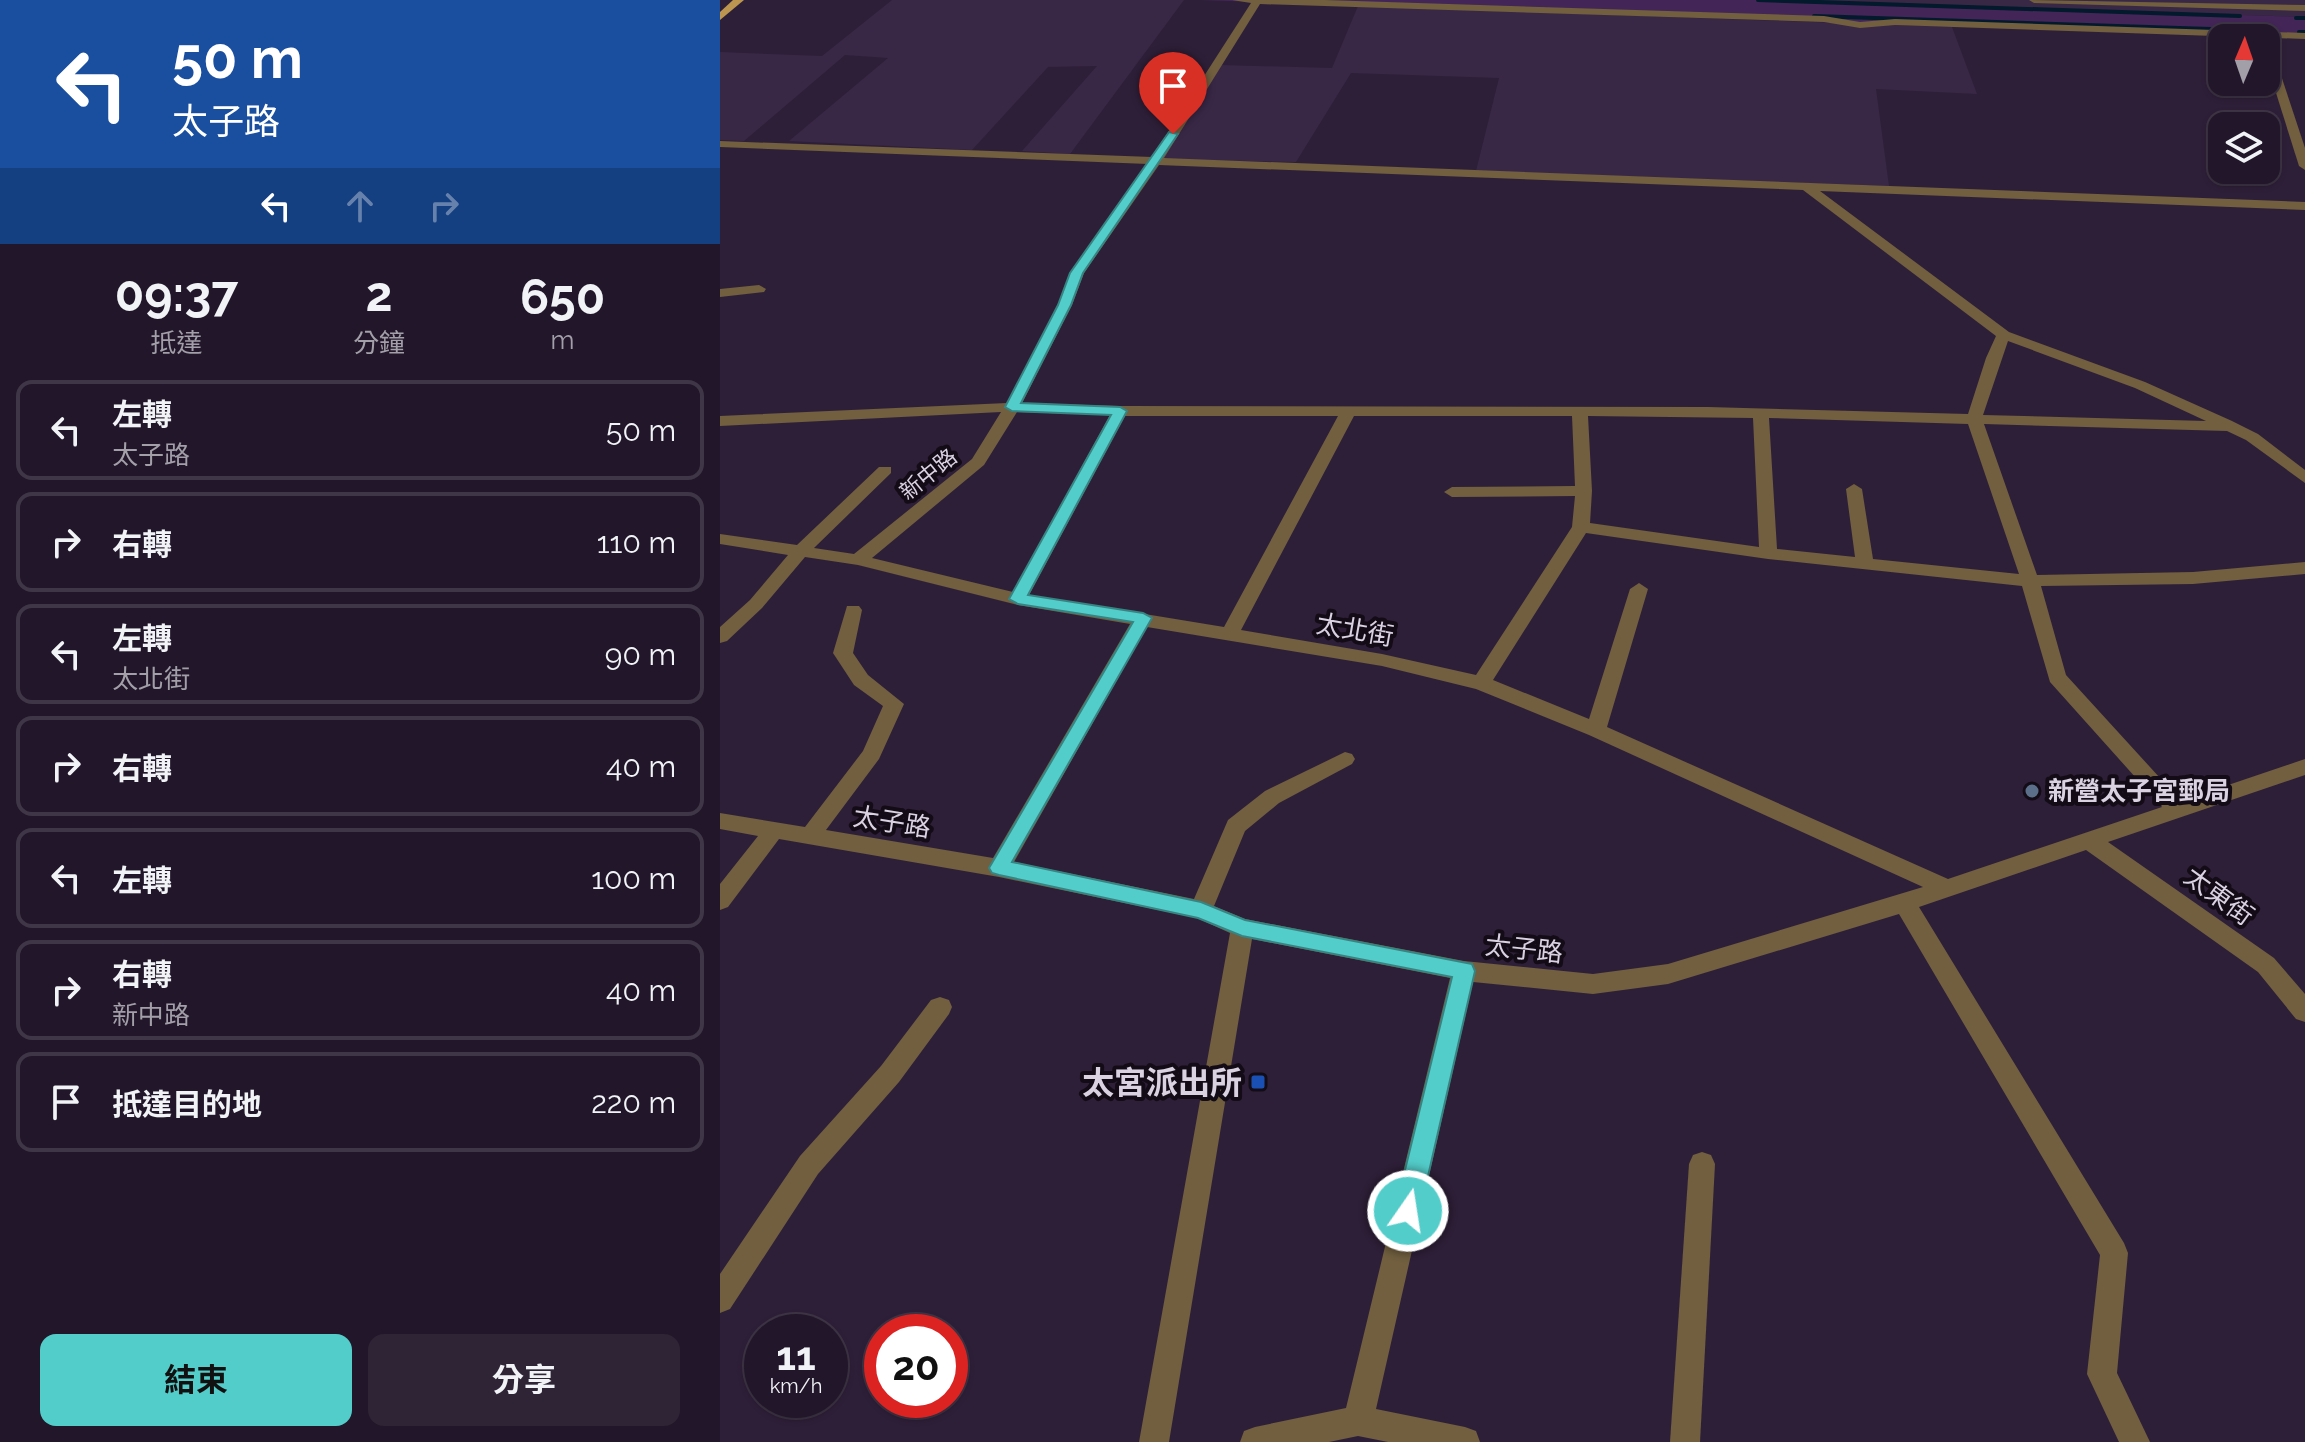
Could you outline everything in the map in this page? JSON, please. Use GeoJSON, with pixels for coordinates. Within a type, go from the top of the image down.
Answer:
{"type":"FeatureCollection","features":[{"type":"Feature","properties":{"kind":"main road"},"geometry":{"type":"LineString","coordinates":[[720,17],[739,0]]}},
{"type":"Feature","properties":{"kind":"street"},"geometry":{"type":"LineString","coordinates":[[1237,0],[1824,19],[1860,25],[1895,22],[2208,36]]}},
{"type":"Feature","properties":{"kind":"street","name":"新中路"},"geometry":{"type":"LineString","coordinates":[[858,560],[978,462],[1012,407],[1065,305],[1077,273],[1156,161],[1258,0]]}},
{"type":"Feature","properties":{"kind":"street"},"geometry":{"type":"LineString","coordinates":[[2034,0],[2264,12],[2305,8]]}},
{"type":"Feature","properties":{"kind":"street"},"geometry":{"type":"LineString","coordinates":[[2299,35],[2305,49]]}},
{"type":"Feature","properties":{"kind":"street"},"geometry":{"type":"LineString","coordinates":[[2280,89],[2305,166]]}},
{"type":"Feature","properties":{"kind":"street"},"geometry":{"type":"LineString","coordinates":[[720,144],[2305,206]]}},
{"type":"Feature","properties":{"kind":"street"},"geometry":{"type":"LineString","coordinates":[[1803,184],[2004,335],[2202,411],[2252,437],[2305,478]]}},
{"type":"Feature","properties":{"kind":"street"},"geometry":{"type":"LineString","coordinates":[[720,293],[759,289]]}},
{"type":"Feature","properties":{"kind":"street"},"geometry":{"type":"LineString","coordinates":[[2004,335],[1993,358],[1974,419],[2030,581],[2057,677],[2176,809]]}},
{"type":"Feature","properties":{"kind":"street"},"geometry":{"type":"LineString","coordinates":[[720,421],[1012,407],[1120,411],[1761,414],[2230,426]]}},
{"type":"Feature","properties":{"kind":"street"},"geometry":{"type":"LineString","coordinates":[[1018,599],[1120,411]]}},
{"type":"Feature","properties":{"kind":"street"},"geometry":{"type":"LineString","coordinates":[[1230,634],[1348,412]]}},
{"type":"Feature","properties":{"kind":"street"},"geometry":{"type":"LineString","coordinates":[[1481,683],[1581,527],[1584,491],[1580,413]]}},
{"type":"Feature","properties":{"kind":"street"},"geometry":{"type":"LineString","coordinates":[[1761,414],[1768,554]]}},
{"type":"Feature","properties":{"kind":"street"},"geometry":{"type":"LineString","coordinates":[[720,637],[756,604],[800,552],[885,470]]}},
{"type":"Feature","properties":{"kind":"street"},"geometry":{"type":"LineString","coordinates":[[1854,489],[1865,563]]}},
{"type":"Feature","properties":{"kind":"street"},"geometry":{"type":"LineString","coordinates":[[1452,492],[1584,491]]}},
{"type":"Feature","properties":{"kind":"street"},"geometry":{"type":"LineString","coordinates":[[1581,527],[1768,554],[2030,581],[2193,578],[2305,568]]}},
{"type":"Feature","properties":{"kind":"street","name":"太北街"},"geometry":{"type":"LineString","coordinates":[[720,539],[858,560],[1018,599],[1382,660],[1481,683],[1596,730],[1946,888]]}},
{"type":"Feature","properties":{"kind":"street"},"geometry":{"type":"LineString","coordinates":[[1596,730],[1639,589]]}},
{"type":"Feature","properties":{"kind":"street"},"geometry":{"type":"LineString","coordinates":[[809,837],[872,754],[894,704],[861,680],[843,653],[853,610]]}},
{"type":"Feature","properties":{"kind":"street"},"geometry":{"type":"LineString","coordinates":[[999,868],[1143,618]]}},
{"type":"Feature","properties":{"kind":"street"},"geometry":{"type":"LineString","coordinates":[[1201,910],[1236,826],[1272,797],[1345,759]]}},
{"type":"Feature","properties":{"kind":"street","name":"太子路"},"geometry":{"type":"LineString","coordinates":[[720,821],[999,868],[1201,910],[1242,928],[1464,971],[1593,984],[1668,974],[1904,903],[2305,767]]}},
{"type":"Feature","properties":{"kind":"street"},"geometry":{"type":"LineString","coordinates":[[720,901],[774,830]]}},
{"type":"Feature","properties":{"kind":"street","name":"太東街"},"geometry":{"type":"LineString","coordinates":[[2088,840],[2266,965],[2305,1012]]}},
{"type":"Feature","properties":{"kind":"street"},"geometry":{"type":"LineString","coordinates":[[1904,903],[2114,1253],[2102,1374],[2135,1442]]}},
{"type":"Feature","properties":{"kind":"street"},"geometry":{"type":"LineString","coordinates":[[1154,1442],[1242,928]]}},
{"type":"Feature","properties":{"kind":"street"},"geometry":{"type":"LineString","coordinates":[[1358,1421],[1464,971]]}},
{"type":"Feature","properties":{"kind":"street"},"geometry":{"type":"LineString","coordinates":[[720,1299],[809,1165],[890,1074],[940,1007]]}},
{"type":"Feature","properties":{"kind":"street"},"geometry":{"type":"LineString","coordinates":[[1685,1442],[1702,1164]]}},
{"type":"Feature","properties":{"kind":"street"},"geometry":{"type":"LineString","coordinates":[[1255,1442],[1358,1421],[1465,1442]]}},
{"type":"Feature","properties":{"kind":"shaded area"},"geometry":{"type":"Polygon","coordinates":[[[892,0],[1184,0],[1070,154],[1022,151],[1097,66],[1048,67],[972,150],[789,141],[888,58],[845,55],[744,141],[720,140],[720,52],[822,56],[892,0]]]}},
{"type":"Feature","properties":{"kind":"shaded area"},"geometry":{"type":"Polygon","coordinates":[[[1200,0],[1778,0],[2305,17],[2305,38],[2280,37],[2280,24],[2208,24],[2208,35],[1200,0]]]}},
{"type":"Feature","properties":{"kind":"shaded area"},"geometry":{"type":"Polygon","coordinates":[[[1778,0],[2305,0],[2305,17],[1778,0]]]}},
{"type":"Feature","properties":{"kind":"shaded area"},"geometry":{"type":"Polygon","coordinates":[[[1358,6],[1952,27],[1977,94],[1876,89],[1889,186],[1476,171],[1499,78],[1351,73],[1296,162],[1149,159],[1221,65],[1332,68],[1358,6]]]}},
{"type":"Feature","properties":{"kind":"waterway"},"geometry":{"type":"LineString","coordinates":[[1758,0],[2240,16]]}},
{"type":"Feature","properties":{"kind":"waterway"},"geometry":{"type":"LineString","coordinates":[[1814,16],[2208,29]]}},
{"type":"Feature","properties":{"kind":"waterway"},"geometry":{"type":"LineString","coordinates":[[2296,18],[2305,18]]}},
{"type":"Feature","properties":{"kind":"waterway"},"geometry":{"type":"LineString","coordinates":[[2299,32],[2305,32]]}},
{"type":"Feature","properties":{"kind":"place","name":"新營太子宮郵局"},"geometry":{"type":"Point","coordinates":[2032,791]}},
{"type":"Feature","properties":{"kind":"place","name":"太宮派出所"},"geometry":{"type":"Point","coordinates":[1258,1082]}},
{"type":"Feature","properties":{"kind":"route"},"geometry":{"type":"LineString","coordinates":[[1173,134],[1077,273],[1065,305],[1012,407],[1120,411],[1018,599],[1143,618],[999,868],[1201,910],[1242,928],[1464,971],[1408,1211]]}}]}
